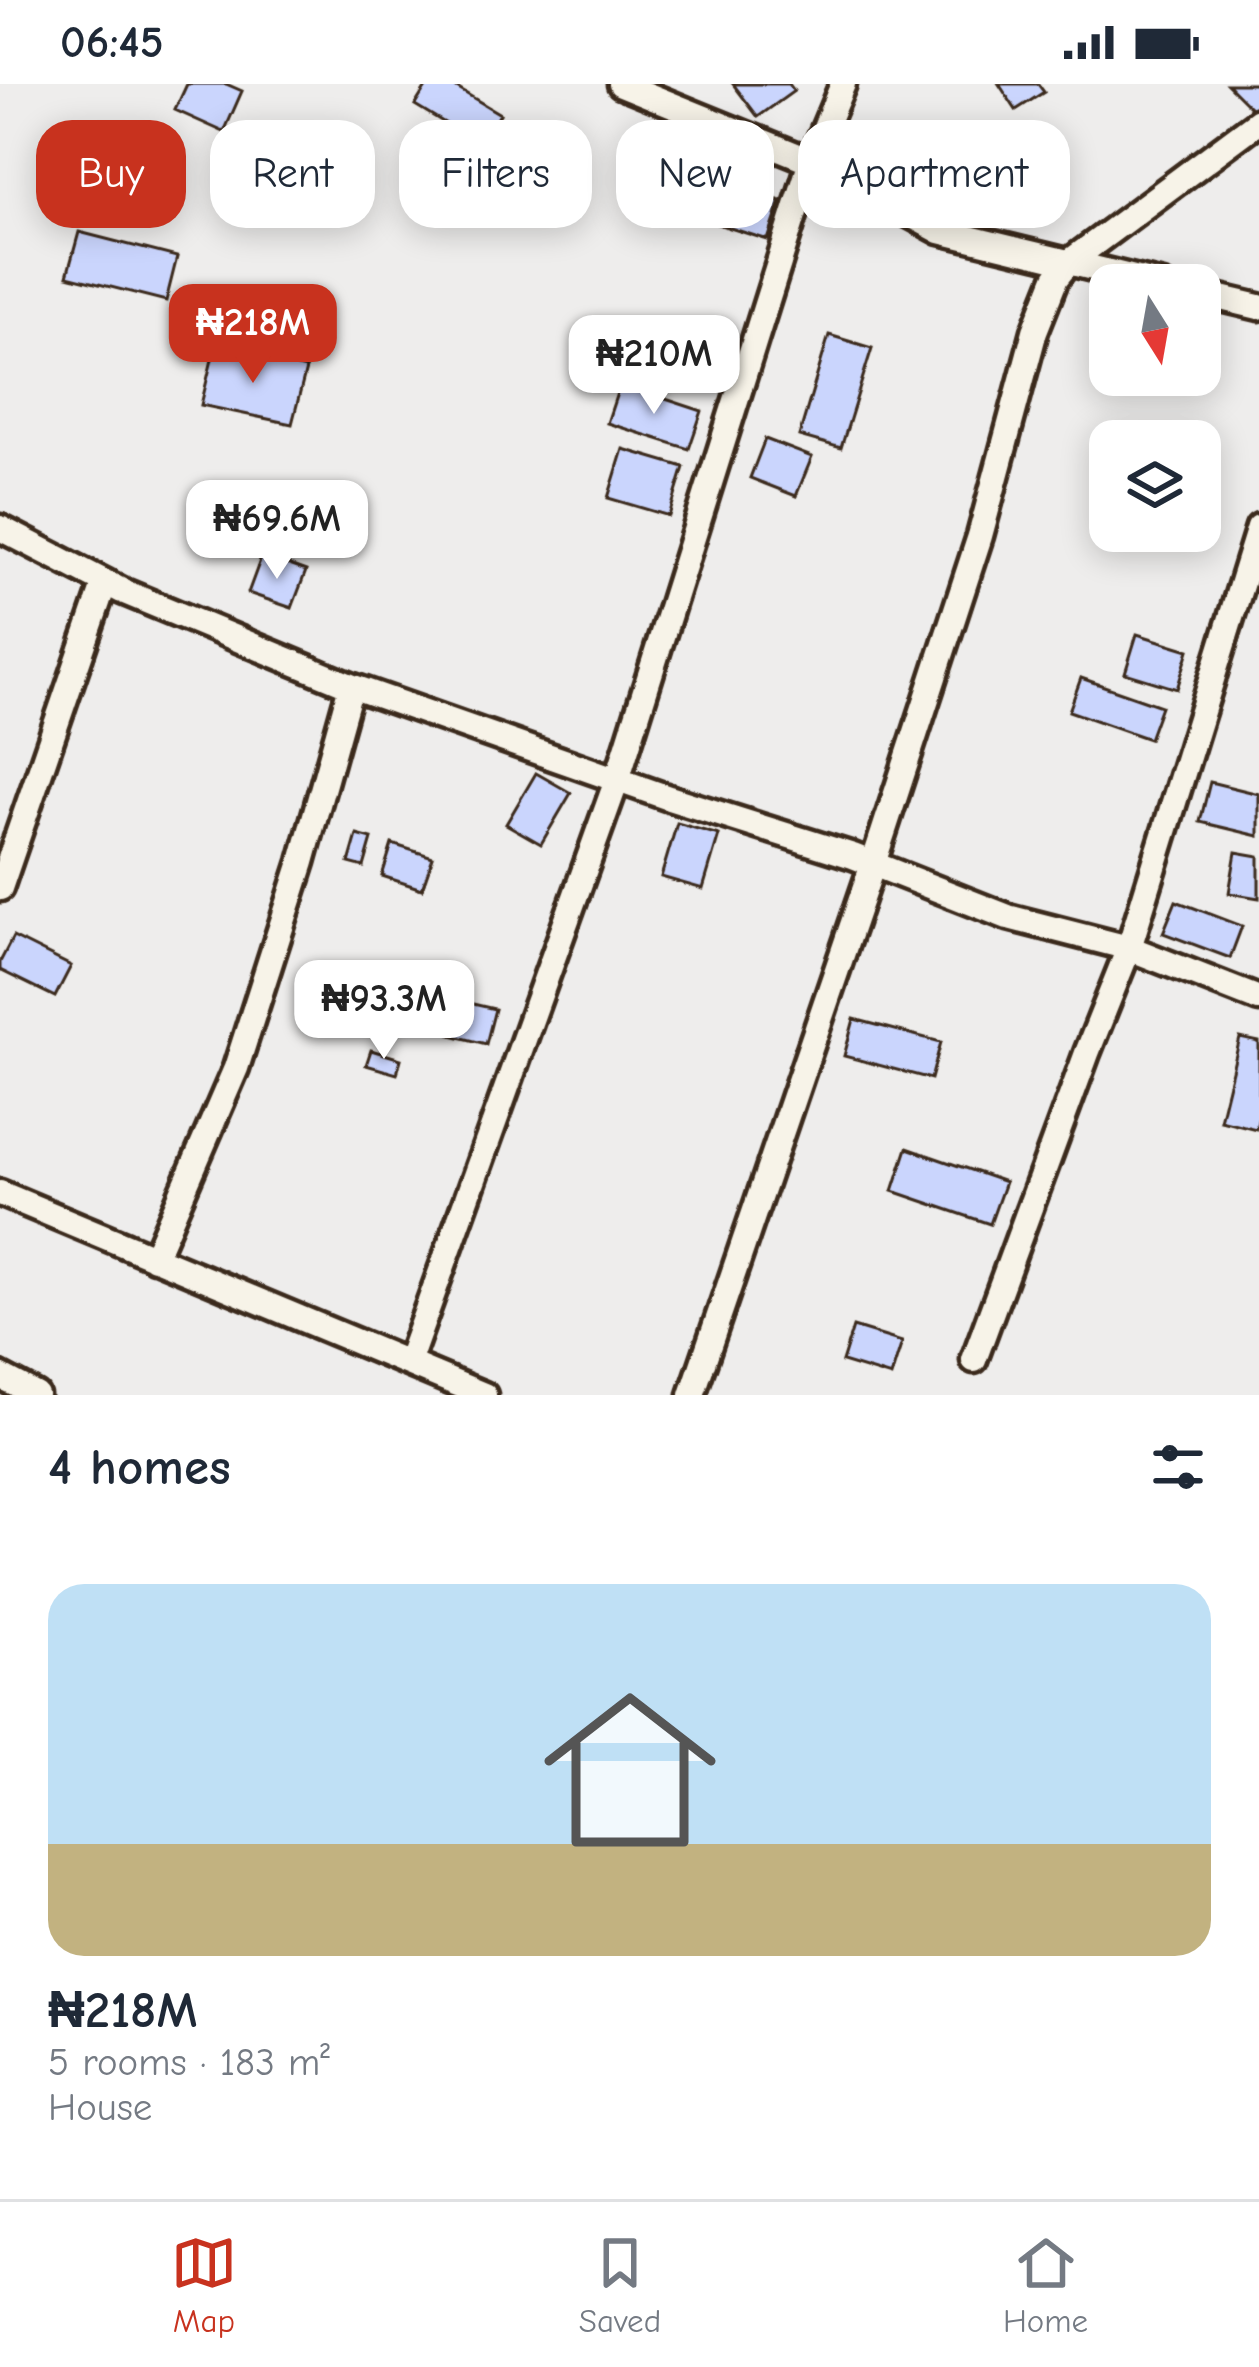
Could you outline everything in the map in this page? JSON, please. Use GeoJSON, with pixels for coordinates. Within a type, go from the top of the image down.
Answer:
{"type":"FeatureCollection","features":[{"type":"Feature","properties":{"kind":"street"},"geometry":{"type":"LineString","coordinates":[[621,84],[798,155]]}},
{"type":"Feature","properties":{"kind":"street"},"geometry":{"type":"LineString","coordinates":[[828,120],[843,84]]}},
{"type":"Feature","properties":{"kind":"street"},"geometry":{"type":"LineString","coordinates":[[692,1395],[980,536],[1035,331],[1056,278],[1068,263],[1259,122]]}},
{"type":"Feature","properties":{"kind":"street"},"geometry":{"type":"LineString","coordinates":[[408,1363],[616,780],[798,201]]}},
{"type":"Feature","properties":{"kind":"street"},"geometry":{"type":"LineString","coordinates":[[935,228],[1089,268]]}},
{"type":"Feature","properties":{"kind":"street"},"geometry":{"type":"LineString","coordinates":[[1221,298],[1259,307]]}},
{"type":"Feature","properties":{"kind":"street"},"geometry":{"type":"LineString","coordinates":[[974,1360],[1129,949],[1259,527]]}},
{"type":"Feature","properties":{"kind":"street"},"geometry":{"type":"LineString","coordinates":[[0,528],[105,582],[352,686],[873,864],[1008,917],[1129,949],[1259,999]]}},
{"type":"Feature","properties":{"kind":"street"},"geometry":{"type":"LineString","coordinates":[[0,888],[105,582]]}},
{"type":"Feature","properties":{"kind":"street"},"geometry":{"type":"LineString","coordinates":[[154,1258],[236,1068],[352,686]]}},
{"type":"Feature","properties":{"kind":"street"},"geometry":{"type":"LineString","coordinates":[[0,1193],[484,1395]]}},
{"type":"Feature","properties":{"kind":"street"},"geometry":{"type":"LineString","coordinates":[[0,1376],[36,1395]]}},
{"type":"Feature","properties":{"kind":"building"},"geometry":{"type":"Polygon","coordinates":[[[187,84],[226,84],[242,91],[229,120],[210,120],[210,126],[175,110],[187,84]]]}},
{"type":"Feature","properties":{"kind":"building"},"geometry":{"type":"Polygon","coordinates":[[[428,84],[450,84],[500,114],[496,120],[440,120],[415,105],[428,84]]]}},
{"type":"Feature","properties":{"kind":"building"},"geometry":{"type":"Polygon","coordinates":[[[733,84],[789,84],[794,91],[758,117],[733,84]]]}},
{"type":"Feature","properties":{"kind":"building"},"geometry":{"type":"Polygon","coordinates":[[[999,84],[1038,84],[1044,92],[1016,110],[999,84]]]}},
{"type":"Feature","properties":{"kind":"building"},"geometry":{"type":"Polygon","coordinates":[[[1227,84],[1259,84],[1259,116],[1227,84]]]}},
{"type":"Feature","properties":{"kind":"building"},"geometry":{"type":"Polygon","coordinates":[[[730,228],[772,228],[768,240],[730,228]]]}},
{"type":"Feature","properties":{"kind":"building"},"geometry":{"type":"Polygon","coordinates":[[[79,232],[177,257],[166,301],[67,276],[79,232]]]}},
{"type":"Feature","properties":{"kind":"building"},"geometry":{"type":"Polygon","coordinates":[[[829,335],[872,348],[841,448],[799,436],[829,335]]]}},
{"type":"Feature","properties":{"kind":"building"},"geometry":{"type":"Polygon","coordinates":[[[215,347],[306,369],[292,424],[201,405],[215,347]]]}},
{"type":"Feature","properties":{"kind":"building"},"geometry":{"type":"Polygon","coordinates":[[[620,384],[702,411],[689,449],[607,423],[620,384]]]}},
{"type":"Feature","properties":{"kind":"building"},"geometry":{"type":"Polygon","coordinates":[[[765,439],[812,457],[796,496],[750,478],[765,439]]]}},
{"type":"Feature","properties":{"kind":"building"},"geometry":{"type":"Polygon","coordinates":[[[623,449],[684,467],[669,516],[608,498],[623,449]]]}},
{"type":"Feature","properties":{"kind":"building"},"geometry":{"type":"Polygon","coordinates":[[[262,555],[306,571],[292,608],[248,593],[262,555]]]}},
{"type":"Feature","properties":{"kind":"building"},"geometry":{"type":"Polygon","coordinates":[[[1137,634],[1189,650],[1177,689],[1125,673],[1137,634]]]}},
{"type":"Feature","properties":{"kind":"building"},"geometry":{"type":"Polygon","coordinates":[[[1081,678],[1161,706],[1149,739],[1069,711],[1081,678]]]}},
{"type":"Feature","properties":{"kind":"building"},"geometry":{"type":"Polygon","coordinates":[[[536,773],[571,793],[541,844],[506,824],[536,773]]]}},
{"type":"Feature","properties":{"kind":"building"},"geometry":{"type":"Polygon","coordinates":[[[1210,782],[1259,794],[1259,836],[1200,822],[1210,782]]]}},
{"type":"Feature","properties":{"kind":"building"},"geometry":{"type":"Polygon","coordinates":[[[677,823],[719,835],[703,889],[661,877],[677,823]]]}},
{"type":"Feature","properties":{"kind":"building"},"geometry":{"type":"Polygon","coordinates":[[[357,835],[372,839],[364,867],[349,863],[357,835]]]}},
{"type":"Feature","properties":{"kind":"building"},"geometry":{"type":"Polygon","coordinates":[[[392,844],[433,857],[422,889],[382,876],[392,844]]]}},
{"type":"Feature","properties":{"kind":"building"},"geometry":{"type":"Polygon","coordinates":[[[1236,852],[1259,856],[1259,898],[1229,893],[1236,852]]]}},
{"type":"Feature","properties":{"kind":"building"},"geometry":{"type":"Polygon","coordinates":[[[1176,901],[1242,926],[1230,958],[1163,933],[1176,901]]]}},
{"type":"Feature","properties":{"kind":"building"},"geometry":{"type":"Polygon","coordinates":[[[13,937],[71,966],[55,997],[0,970],[13,937]]]}},
{"type":"Feature","properties":{"kind":"building"},"geometry":{"type":"Polygon","coordinates":[[[460,1001],[495,1009],[486,1044],[451,1035],[460,1001]]]}},
{"type":"Feature","properties":{"kind":"building"},"geometry":{"type":"Polygon","coordinates":[[[854,1019],[941,1042],[931,1079],[844,1056],[854,1019]]]}},
{"type":"Feature","properties":{"kind":"building"},"geometry":{"type":"Polygon","coordinates":[[[1240,1038],[1259,1042],[1256,1129],[1220,1120],[1240,1038]]]}},
{"type":"Feature","properties":{"kind":"building"},"geometry":{"type":"Polygon","coordinates":[[[371,1050],[401,1059],[397,1074],[366,1065],[371,1050]]]}},
{"type":"Feature","properties":{"kind":"building"},"geometry":{"type":"Polygon","coordinates":[[[907,1148],[1005,1182],[990,1224],[893,1191],[907,1148]]]}},
{"type":"Feature","properties":{"kind":"building"},"geometry":{"type":"Polygon","coordinates":[[[853,1327],[902,1342],[891,1377],[842,1362],[853,1327]]]}}]}
